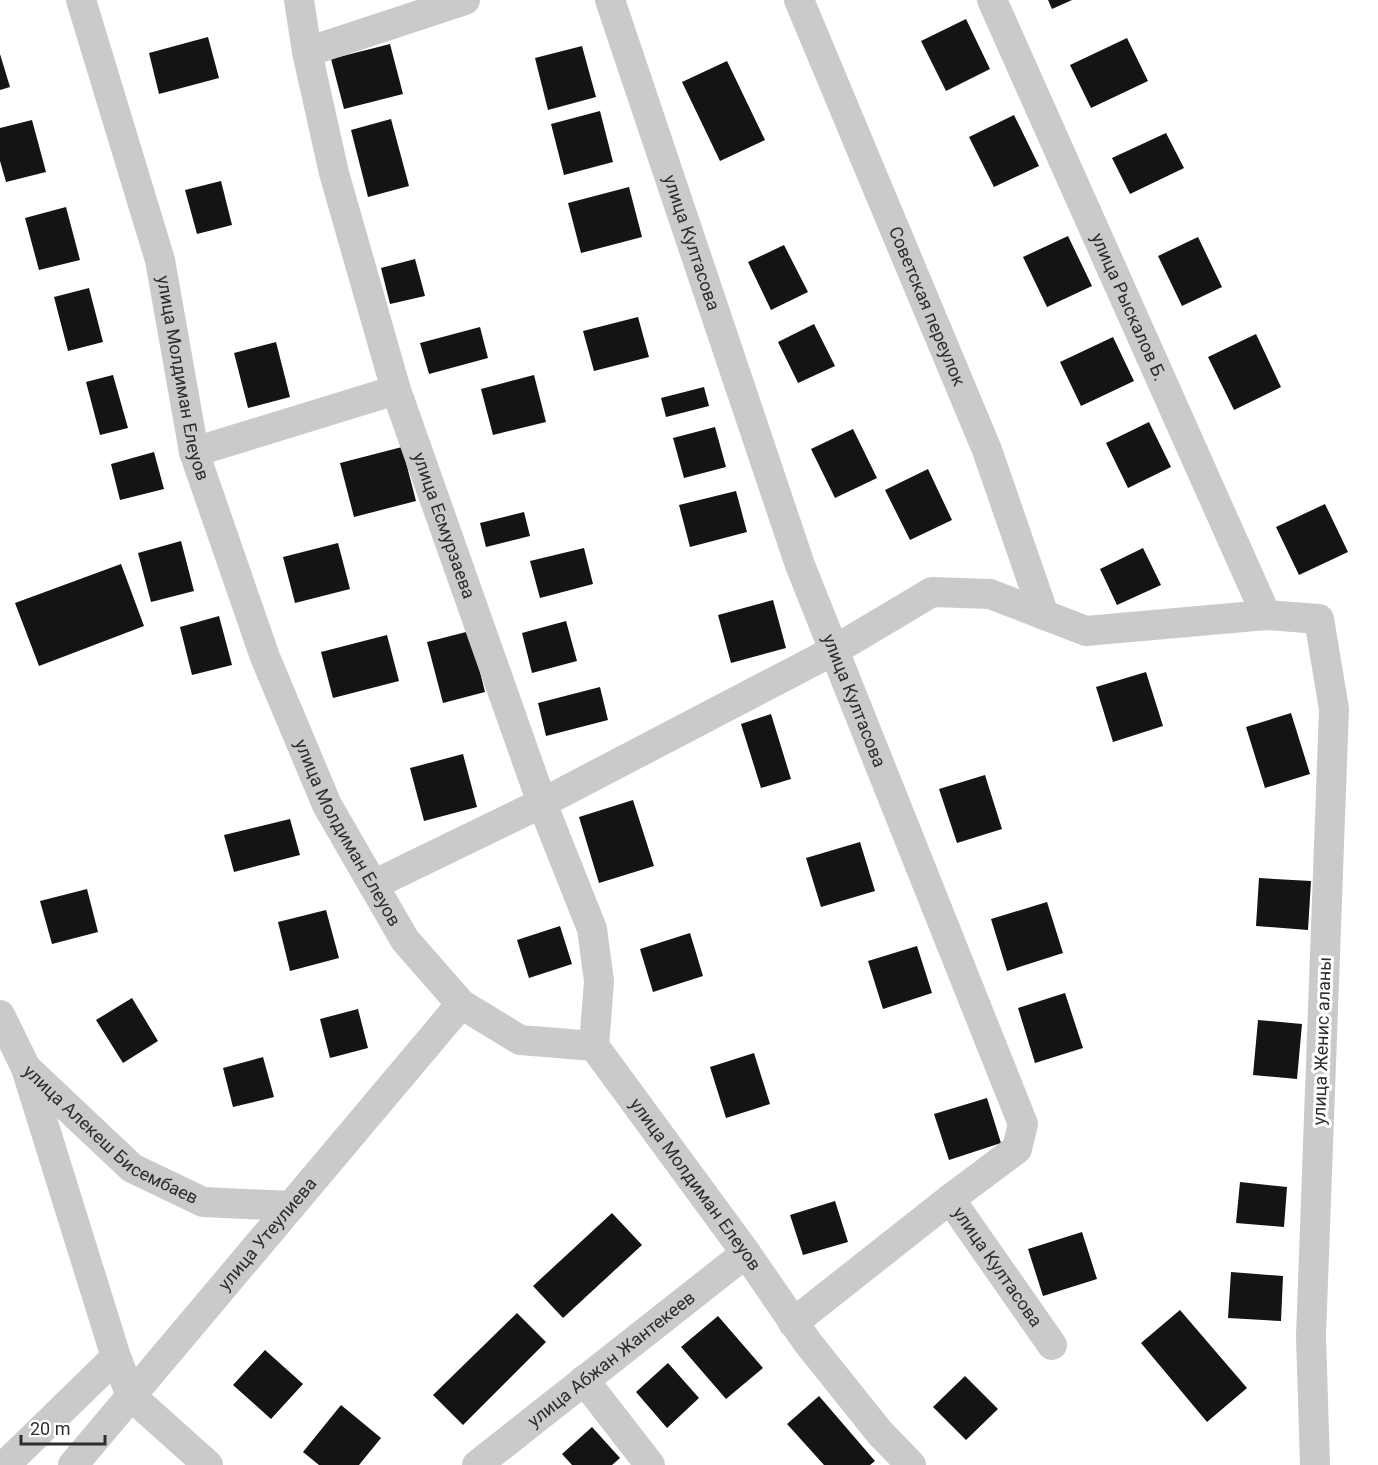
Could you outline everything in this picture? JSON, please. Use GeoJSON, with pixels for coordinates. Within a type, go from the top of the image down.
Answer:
{"type":"FeatureCollection","features":[{"type":"Feature","properties":{"kind":"street","name":"улица Молдиман Елеуов"},"geometry":{"type":"LineString","coordinates":[[81,0],[160,260],[194,453],[270,668],[327,806],[405,940],[461,1004],[520,1041],[594,1046],[746,1253],[793,1323],[873,1424],[911,1465]]}},
{"type":"Feature","properties":{"kind":"street","name":"улица Есмурзаева"},"geometry":{"type":"LineString","coordinates":[[299,0],[307,52],[334,173],[396,390],[542,803],[592,929],[599,981],[594,1046]]}},
{"type":"Feature","properties":{"kind":"street"},"geometry":{"type":"LineString","coordinates":[[307,52],[465,0]]}},
{"type":"Feature","properties":{"kind":"street","name":"улица Култасова"},"geometry":{"type":"LineString","coordinates":[[610,0],[800,565],[1023,1125],[1017,1149],[950,1198],[1052,1346]]}},
{"type":"Feature","properties":{"kind":"street","name":"Советская переулок"},"geometry":{"type":"LineString","coordinates":[[799,0],[987,450],[1044,615]]}},
{"type":"Feature","properties":{"kind":"street","name":"улица Рыскалов Б."},"geometry":{"type":"LineString","coordinates":[[992,0],[1266,615]]}},
{"type":"Feature","properties":{"kind":"street"},"geometry":{"type":"LineString","coordinates":[[194,453],[396,390]]}},
{"type":"Feature","properties":{"kind":"street"},"geometry":{"type":"LineString","coordinates":[[373,885],[542,803],[834,651],[932,592],[990,594],[1086,631],[1266,615]]}},
{"type":"Feature","properties":{"kind":"street","name":"улица Женис аланы"},"geometry":{"type":"LineString","coordinates":[[1266,615],[1319,619],[1334,709],[1311,1336],[1315,1465]]}},
{"type":"Feature","properties":{"kind":"street","name":"улица Утеулиева"},"geometry":{"type":"LineString","coordinates":[[74,1465],[461,1004]]}},
{"type":"Feature","properties":{"kind":"street","name":"улица Алекеш Бисембаев"},"geometry":{"type":"LineString","coordinates":[[0,1015],[26,1068],[132,1168],[203,1202],[291,1206]]}},
{"type":"Feature","properties":{"kind":"street"},"geometry":{"type":"LineString","coordinates":[[26,1068],[131,1396],[208,1465]]}},
{"type":"Feature","properties":{"kind":"street"},"geometry":{"type":"LineString","coordinates":[[793,1323],[950,1198]]}},
{"type":"Feature","properties":{"kind":"street","name":"улица Абжан Жантекеев"},"geometry":{"type":"LineString","coordinates":[[477,1465],[746,1253]]}},
{"type":"Feature","properties":{"kind":"street"},"geometry":{"type":"LineString","coordinates":[[5,1465],[117,1357]]}},
{"type":"Feature","properties":{"kind":"street"},"geometry":{"type":"LineString","coordinates":[[584,1380],[650,1465]]}},
{"type":"Feature","properties":{"kind":"building"},"geometry":{"type":"Polygon","coordinates":[[[1048,0],[1072,0],[1052,9],[1048,0]]]}},
{"type":"Feature","properties":{"kind":"building"},"geometry":{"type":"Polygon","coordinates":[[[966,19],[990,69],[946,91],[921,41],[966,19]]]}},
{"type":"Feature","properties":{"kind":"building"},"geometry":{"type":"Polygon","coordinates":[[[208,37],[219,78],[159,94],[149,53],[208,37]]]}},
{"type":"Feature","properties":{"kind":"building"},"geometry":{"type":"Polygon","coordinates":[[[1127,38],[1148,81],[1091,108],[1070,65],[1127,38]]]}},
{"type":"Feature","properties":{"kind":"building"},"geometry":{"type":"Polygon","coordinates":[[[390,44],[403,94],[344,109],[331,59],[390,44]]]}},
{"type":"Feature","properties":{"kind":"building"},"geometry":{"type":"Polygon","coordinates":[[[582,46],[596,97],[548,110],[535,58],[582,46]]]}},
{"type":"Feature","properties":{"kind":"building"},"geometry":{"type":"Polygon","coordinates":[[[0,54],[10,87],[0,90],[0,54]]]}},
{"type":"Feature","properties":{"kind":"building"},"geometry":{"type":"Polygon","coordinates":[[[727,61],[765,140],[720,161],[682,82],[727,61]]]}},
{"type":"Feature","properties":{"kind":"building"},"geometry":{"type":"Polygon","coordinates":[[[600,111],[613,162],[564,175],[551,124],[600,111]]]}},
{"type":"Feature","properties":{"kind":"building"},"geometry":{"type":"Polygon","coordinates":[[[1014,115],[1039,166],[994,187],[969,137],[1014,115]]]}},
{"type":"Feature","properties":{"kind":"building"},"geometry":{"type":"Polygon","coordinates":[[[391,119],[409,186],[368,197],[351,130],[391,119]]]}},
{"type":"Feature","properties":{"kind":"building"},"geometry":{"type":"Polygon","coordinates":[[[32,120],[46,172],[6,182],[0,161],[0,128],[32,120]]]}},
{"type":"Feature","properties":{"kind":"building"},"geometry":{"type":"Polygon","coordinates":[[[1166,133],[1184,168],[1130,194],[1112,158],[1166,133]]]}},
{"type":"Feature","properties":{"kind":"building"},"geometry":{"type":"Polygon","coordinates":[[[221,181],[232,225],[197,234],[185,190],[221,181]]]}},
{"type":"Feature","properties":{"kind":"building"},"geometry":{"type":"Polygon","coordinates":[[[629,187],[642,237],[581,253],[568,203],[629,187]]]}},
{"type":"Feature","properties":{"kind":"building"},"geometry":{"type":"Polygon","coordinates":[[[66,207],[80,260],[39,270],[25,218],[66,207]]]}},
{"type":"Feature","properties":{"kind":"building"},"geometry":{"type":"Polygon","coordinates":[[[1068,236],[1092,286],[1047,307],[1023,257],[1068,236]]]}},
{"type":"Feature","properties":{"kind":"building"},"geometry":{"type":"Polygon","coordinates":[[[1198,237],[1222,287],[1182,306],[1158,256],[1198,237]]]}},
{"type":"Feature","properties":{"kind":"building"},"geometry":{"type":"Polygon","coordinates":[[[784,245],[808,292],[771,310],[748,262],[784,245]]]}},
{"type":"Feature","properties":{"kind":"building"},"geometry":{"type":"Polygon","coordinates":[[[415,259],[425,296],[390,304],[381,268],[415,259]]]}},
{"type":"Feature","properties":{"kind":"building"},"geometry":{"type":"Polygon","coordinates":[[[89,288],[103,342],[68,351],[54,297],[89,288]]]}},
{"type":"Feature","properties":{"kind":"building"},"geometry":{"type":"Polygon","coordinates":[[[638,317],[649,357],[594,371],[583,331],[638,317]]]}},
{"type":"Feature","properties":{"kind":"building"},"geometry":{"type":"Polygon","coordinates":[[[814,324],[835,366],[798,383],[778,342],[814,324]]]}},
{"type":"Feature","properties":{"kind":"building"},"geometry":{"type":"Polygon","coordinates":[[[480,327],[488,358],[429,374],[420,343],[480,327]]]}},
{"type":"Feature","properties":{"kind":"building"},"geometry":{"type":"Polygon","coordinates":[[[1256,334],[1281,387],[1234,410],[1208,357],[1256,334]]]}},
{"type":"Feature","properties":{"kind":"building"},"geometry":{"type":"Polygon","coordinates":[[[1113,337],[1134,381],[1081,406],[1060,362],[1113,337]]]}},
{"type":"Feature","properties":{"kind":"building"},"geometry":{"type":"Polygon","coordinates":[[[276,342],[290,397],[248,408],[234,353],[276,342]]]}},
{"type":"Feature","properties":{"kind":"building"},"geometry":{"type":"Polygon","coordinates":[[[113,375],[128,428],[100,435],[86,382],[113,375]]]}},
{"type":"Feature","properties":{"kind":"building"},"geometry":{"type":"Polygon","coordinates":[[[534,375],[546,422],[493,435],[481,389],[534,375]]]}},
{"type":"Feature","properties":{"kind":"building"},"geometry":{"type":"Polygon","coordinates":[[[704,387],[709,406],[666,417],[661,398],[704,387]]]}},
{"type":"Feature","properties":{"kind":"building"},"geometry":{"type":"Polygon","coordinates":[[[1149,422],[1171,467],[1128,488],[1106,443],[1149,422]]]}},
{"type":"Feature","properties":{"kind":"building"},"geometry":{"type":"Polygon","coordinates":[[[715,427],[726,467],[684,478],[673,438],[715,427]]]}},
{"type":"Feature","properties":{"kind":"building"},"geometry":{"type":"Polygon","coordinates":[[[853,429],[877,478],[835,498],[811,449],[853,429]]]}},
{"type":"Feature","properties":{"kind":"building"},"geometry":{"type":"Polygon","coordinates":[[[402,447],[416,501],[354,517],[340,463],[402,447]]]}},
{"type":"Feature","properties":{"kind":"building"},"geometry":{"type":"Polygon","coordinates":[[[154,452],[164,489],[120,500],[111,464],[154,452]]]}},
{"type":"Feature","properties":{"kind":"building"},"geometry":{"type":"Polygon","coordinates":[[[928,469],[952,520],[910,540],[885,490],[928,469]]]}},
{"type":"Feature","properties":{"kind":"building"},"geometry":{"type":"Polygon","coordinates":[[[736,491],[747,532],[690,547],[679,505],[736,491]]]}},
{"type":"Feature","properties":{"kind":"building"},"geometry":{"type":"Polygon","coordinates":[[[1325,504],[1348,552],[1299,575],[1276,527],[1325,504]]]}},
{"type":"Feature","properties":{"kind":"building"},"geometry":{"type":"Polygon","coordinates":[[[524,512],[530,536],[486,547],[480,523],[524,512]]]}},
{"type":"Feature","properties":{"kind":"building"},"geometry":{"type":"Polygon","coordinates":[[[181,541],[194,591],[151,602],[138,553],[181,541]]]}},
{"type":"Feature","properties":{"kind":"building"},"geometry":{"type":"Polygon","coordinates":[[[338,543],[350,589],[295,603],[283,557],[338,543]]]}},
{"type":"Feature","properties":{"kind":"building"},"geometry":{"type":"Polygon","coordinates":[[[584,548],[593,584],[540,598],[530,561],[584,548]]]}},
{"type":"Feature","properties":{"kind":"building"},"geometry":{"type":"Polygon","coordinates":[[[1143,548],[1161,585],[1117,605],[1100,569],[1143,548]]]}},
{"type":"Feature","properties":{"kind":"building"},"geometry":{"type":"Polygon","coordinates":[[[121,564],[144,626],[39,666],[15,603],[121,564]]]}},
{"type":"Feature","properties":{"kind":"building"},"geometry":{"type":"Polygon","coordinates":[[[773,600],[786,648],[731,663],[718,615],[773,600]]]}},
{"type":"Feature","properties":{"kind":"building"},"geometry":{"type":"Polygon","coordinates":[[[219,616],[232,665],[192,675],[180,627],[219,616]]]}},
{"type":"Feature","properties":{"kind":"building"},"geometry":{"type":"Polygon","coordinates":[[[566,621],[577,661],[532,673],[522,633],[566,621]]]}},
{"type":"Feature","properties":{"kind":"building"},"geometry":{"type":"Polygon","coordinates":[[[470,631],[485,692],[443,703],[427,642],[470,631]]]}},
{"type":"Feature","properties":{"kind":"building"},"geometry":{"type":"Polygon","coordinates":[[[387,635],[399,681],[333,698],[321,652],[387,635]]]}},
{"type":"Feature","properties":{"kind":"building"},"geometry":{"type":"Polygon","coordinates":[[[1146,672],[1163,726],[1113,742],[1096,687],[1146,672]]]}},
{"type":"Feature","properties":{"kind":"building"},"geometry":{"type":"Polygon","coordinates":[[[600,687],[608,720],[546,736],[538,703],[600,687]]]}},
{"type":"Feature","properties":{"kind":"building"},"geometry":{"type":"Polygon","coordinates":[[[1291,713],[1310,774],[1265,788],[1246,727],[1291,713]]]}},
{"type":"Feature","properties":{"kind":"building"},"geometry":{"type":"Polygon","coordinates":[[[771,714],[791,779],[761,788],[741,724],[771,714]]]}},
{"type":"Feature","properties":{"kind":"building"},"geometry":{"type":"Polygon","coordinates":[[[463,754],[477,807],[424,821],[410,768],[463,754]]]}},
{"type":"Feature","properties":{"kind":"building"},"geometry":{"type":"Polygon","coordinates":[[[985,775],[1002,829],[957,843],[939,789],[985,775]]]}},
{"type":"Feature","properties":{"kind":"building"},"geometry":{"type":"Polygon","coordinates":[[[633,800],[654,866],[599,883],[579,817],[633,800]]]}},
{"type":"Feature","properties":{"kind":"building"},"geometry":{"type":"Polygon","coordinates":[[[290,819],[300,855],[234,872],[224,835],[290,819]]]}},
{"type":"Feature","properties":{"kind":"building"},"geometry":{"type":"Polygon","coordinates":[[[860,842],[875,891],[821,907],[806,858],[860,842]]]}},
{"type":"Feature","properties":{"kind":"building"},"geometry":{"type":"Polygon","coordinates":[[[1259,878],[1311,881],[1308,930],[1256,926],[1259,878]]]}},
{"type":"Feature","properties":{"kind":"building"},"geometry":{"type":"Polygon","coordinates":[[[87,889],[98,932],[52,944],[40,901],[87,889]]]}},
{"type":"Feature","properties":{"kind":"building"},"geometry":{"type":"Polygon","coordinates":[[[1047,902],[1063,953],[1007,971],[991,919],[1047,902]]]}},
{"type":"Feature","properties":{"kind":"building"},"geometry":{"type":"Polygon","coordinates":[[[326,910],[339,958],[290,971],[278,922],[326,910]]]}},
{"type":"Feature","properties":{"kind":"building"},"geometry":{"type":"Polygon","coordinates":[[[560,926],[572,964],[529,978],[517,940],[560,926]]]}},
{"type":"Feature","properties":{"kind":"building"},"geometry":{"type":"Polygon","coordinates":[[[690,933],[703,976],[653,992],[640,949],[690,933]]]}},
{"type":"Feature","properties":{"kind":"building"},"geometry":{"type":"Polygon","coordinates":[[[917,946],[932,993],[883,1009],[868,961],[917,946]]]}},
{"type":"Feature","properties":{"kind":"building"},"geometry":{"type":"Polygon","coordinates":[[[1065,993],[1083,1048],[1035,1063],[1018,1008],[1065,993]]]}},
{"type":"Feature","properties":{"kind":"building"},"geometry":{"type":"Polygon","coordinates":[[[132,998],[158,1041],[123,1063],[96,1020],[132,998]]]}},
{"type":"Feature","properties":{"kind":"building"},"geometry":{"type":"Polygon","coordinates":[[[358,1009],[368,1048],[330,1058],[320,1019],[358,1009]]]}},
{"type":"Feature","properties":{"kind":"building"},"geometry":{"type":"Polygon","coordinates":[[[1258,1020],[1302,1024],[1297,1079],[1253,1075],[1258,1020]]]}},
{"type":"Feature","properties":{"kind":"building"},"geometry":{"type":"Polygon","coordinates":[[[754,1053],[770,1104],[726,1118],[710,1067],[754,1053]]]}},
{"type":"Feature","properties":{"kind":"building"},"geometry":{"type":"Polygon","coordinates":[[[263,1057],[274,1097],[233,1107],[223,1068],[263,1057]]]}},
{"type":"Feature","properties":{"kind":"building"},"geometry":{"type":"Polygon","coordinates":[[[987,1098],[1001,1143],[949,1160],[934,1114],[987,1098]]]}},
{"type":"Feature","properties":{"kind":"building"},"geometry":{"type":"Polygon","coordinates":[[[1240,1182],[1287,1187],[1284,1227],[1236,1223],[1240,1182]]]}},
{"type":"Feature","properties":{"kind":"building"},"geometry":{"type":"Polygon","coordinates":[[[835,1201],[848,1242],[803,1255],[790,1215],[835,1201]]]}},
{"type":"Feature","properties":{"kind":"building"},"geometry":{"type":"Polygon","coordinates":[[[612,1213],[642,1245],[563,1318],[533,1286],[612,1213]]]}},
{"type":"Feature","properties":{"kind":"building"},"geometry":{"type":"Polygon","coordinates":[[[1082,1232],[1097,1279],[1043,1296],[1028,1249],[1082,1232]]]}},
{"type":"Feature","properties":{"kind":"building"},"geometry":{"type":"Polygon","coordinates":[[[1231,1272],[1283,1276],[1281,1321],[1228,1318],[1231,1272]]]}},
{"type":"Feature","properties":{"kind":"building"},"geometry":{"type":"Polygon","coordinates":[[[1180,1310],[1247,1388],[1207,1422],[1141,1343],[1180,1310]]]}},
{"type":"Feature","properties":{"kind":"building"},"geometry":{"type":"Polygon","coordinates":[[[517,1313],[546,1342],[463,1425],[433,1395],[517,1313]]]}},
{"type":"Feature","properties":{"kind":"building"},"geometry":{"type":"Polygon","coordinates":[[[718,1316],[763,1368],[726,1399],[681,1347],[718,1316]]]}},
{"type":"Feature","properties":{"kind":"building"},"geometry":{"type":"Polygon","coordinates":[[[265,1350],[303,1384],[271,1419],[233,1385],[265,1350]]]}},
{"type":"Feature","properties":{"kind":"building"},"geometry":{"type":"Polygon","coordinates":[[[668,1363],[699,1398],[667,1428],[636,1392],[668,1363]]]}},
{"type":"Feature","properties":{"kind":"building"},"geometry":{"type":"Polygon","coordinates":[[[965,1376],[998,1409],[966,1440],[933,1407],[965,1376]]]}},
{"type":"Feature","properties":{"kind":"building"},"geometry":{"type":"Polygon","coordinates":[[[819,1396],[875,1461],[870,1465],[824,1465],[787,1424],[819,1396]]]}},
{"type":"Feature","properties":{"kind":"building"},"geometry":{"type":"Polygon","coordinates":[[[341,1405],[381,1438],[359,1465],[319,1465],[303,1452],[341,1405]]]}},
{"type":"Feature","properties":{"kind":"building"},"geometry":{"type":"Polygon","coordinates":[[[592,1427],[620,1458],[612,1465],[572,1465],[562,1454],[592,1427]]]}}]}
